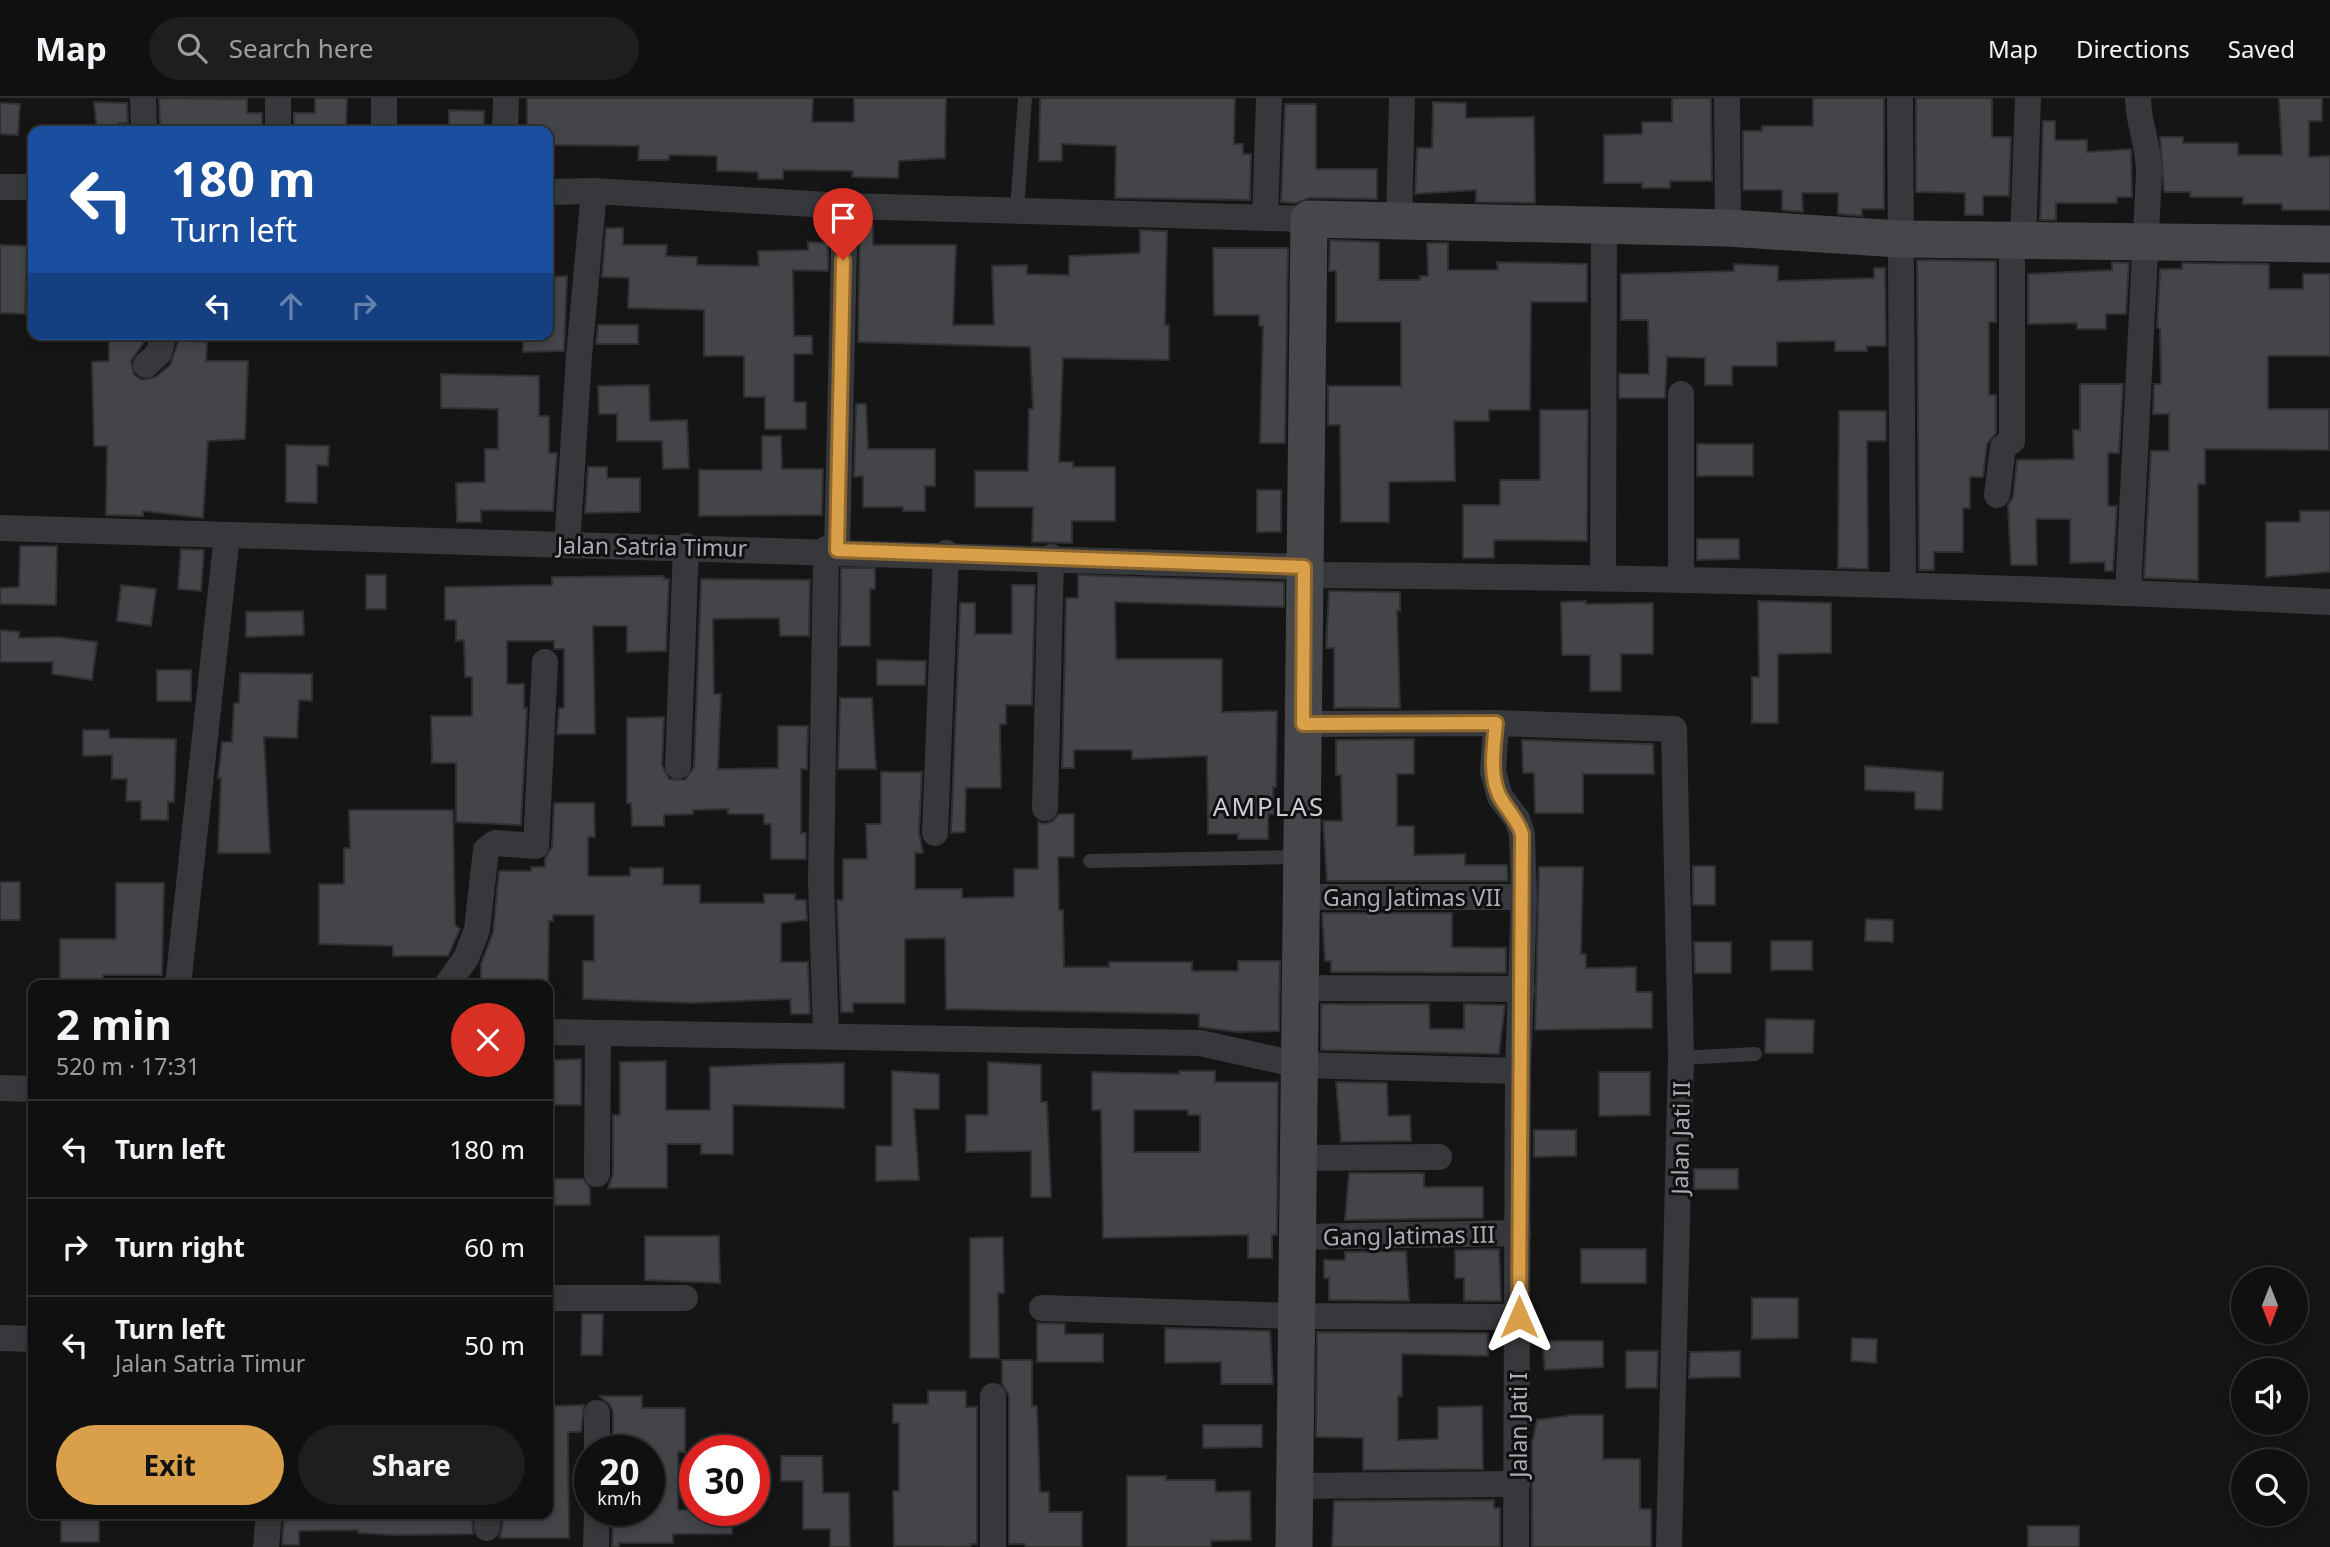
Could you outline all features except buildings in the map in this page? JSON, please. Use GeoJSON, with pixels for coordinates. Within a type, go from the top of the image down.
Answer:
{"type":"FeatureCollection","features":[{"type":"Feature","properties":{"kind":"street"},"geometry":{"type":"LineString","coordinates":[[143,98],[144,126]]}},
{"type":"Feature","properties":{"kind":"street"},"geometry":{"type":"LineString","coordinates":[[278,98],[278,126]]}},
{"type":"Feature","properties":{"kind":"street"},"geometry":{"type":"LineString","coordinates":[[384,98],[384,126]]}},
{"type":"Feature","properties":{"kind":"street"},"geometry":{"type":"LineString","coordinates":[[505,126],[506,98]]}},
{"type":"Feature","properties":{"kind":"street"},"geometry":{"type":"LineString","coordinates":[[1265,218],[1269,98]]}},
{"type":"Feature","properties":{"kind":"street"},"geometry":{"type":"LineString","coordinates":[[1399,222],[1402,98]]}},
{"type":"Feature","properties":{"kind":"street"},"geometry":{"type":"LineString","coordinates":[[1727,98],[1728,228]]}},
{"type":"Feature","properties":{"kind":"street"},"geometry":{"type":"LineString","coordinates":[[1900,98],[1903,583]]}},
{"type":"Feature","properties":{"kind":"street"},"geometry":{"type":"LineString","coordinates":[[1997,495],[2003,447],[2012,441],[2018,242],[2028,98]]}},
{"type":"Feature","properties":{"kind":"street"},"geometry":{"type":"LineString","coordinates":[[2128,592],[2149,147],[2138,115],[2138,98]]}},
{"type":"Feature","properties":{"kind":"street"},"geometry":{"type":"LineString","coordinates":[[0,187],[28,187]]}},
{"type":"Feature","properties":{"kind":"street"},"geometry":{"type":"LineString","coordinates":[[553,192],[594,191],[845,206],[1399,222],[1728,228],[1899,239],[2330,244]]}},
{"type":"Feature","properties":{"kind":"street"},"geometry":{"type":"LineString","coordinates":[[567,545],[579,355],[594,191]]}},
{"type":"Feature","properties":{"kind":"street"},"geometry":{"type":"LineString","coordinates":[[827,1036],[821,880],[845,206]]}},
{"type":"Feature","properties":{"kind":"street"},"geometry":{"type":"LineString","coordinates":[[1294,1547],[1300,1158],[1300,857],[1310,219]]}},
{"type":"Feature","properties":{"kind":"street"},"geometry":{"type":"LineString","coordinates":[[1603,576],[1604,226]]}},
{"type":"Feature","properties":{"kind":"street"},"geometry":{"type":"LineString","coordinates":[[146,365],[159,353],[162,340]]}},
{"type":"Feature","properties":{"kind":"street"},"geometry":{"type":"LineString","coordinates":[[1681,394],[1681,578]]}},
{"type":"Feature","properties":{"kind":"street","name":"Jalan Satria Timur"},"geometry":{"type":"LineString","coordinates":[[0,527],[567,545],[832,549],[1051,557],[1304,571],[1903,583],[2330,602]]}},
{"type":"Feature","properties":{"kind":"street"},"geometry":{"type":"LineString","coordinates":[[179,980],[227,534]]}},
{"type":"Feature","properties":{"kind":"street"},"geometry":{"type":"LineString","coordinates":[[678,766],[686,546]]}},
{"type":"Feature","properties":{"kind":"street"},"geometry":{"type":"LineString","coordinates":[[935,833],[946,553]]}},
{"type":"Feature","properties":{"kind":"street"},"geometry":{"type":"LineString","coordinates":[[1045,808],[1051,557]]}},
{"type":"Feature","properties":{"kind":"street"},"geometry":{"type":"LineString","coordinates":[[451,980],[466,958],[477,930],[486,850],[495,843],[536,846],[545,662]]}},
{"type":"Feature","properties":{"kind":"street"},"geometry":{"type":"LineString","coordinates":[[1303,724],[1496,723]]}},
{"type":"Feature","properties":{"kind":"street","name":"Jalan Jati II"},"geometry":{"type":"LineString","coordinates":[[1496,723],[1674,729],[1681,1058],[1669,1547]]}},
{"type":"Feature","properties":{"kind":"street","name":"Jalan Jati I"},"geometry":{"type":"LineString","coordinates":[[1496,723],[1493,772],[1500,797],[1517,819],[1522,834],[1524,897],[1518,1071],[1516,1547]]}},
{"type":"Feature","properties":{"kind":"street","name":"Gang Jatimas VII"},"geometry":{"type":"LineString","coordinates":[[1300,897],[1524,897]]}},
{"type":"Feature","properties":{"kind":"street"},"geometry":{"type":"LineString","coordinates":[[1300,988],[1521,989]]}},
{"type":"Feature","properties":{"kind":"street"},"geometry":{"type":"LineString","coordinates":[[553,1031],[1200,1043],[1300,1065],[1518,1071]]}},
{"type":"Feature","properties":{"kind":"street"},"geometry":{"type":"LineString","coordinates":[[597,1174],[598,1033]]}},
{"type":"Feature","properties":{"kind":"street"},"geometry":{"type":"LineString","coordinates":[[0,1088],[28,1089]]}},
{"type":"Feature","properties":{"kind":"street"},"geometry":{"type":"LineString","coordinates":[[1300,1158],[1439,1157]]}},
{"type":"Feature","properties":{"kind":"street","name":"Gang Jatimas III"},"geometry":{"type":"LineString","coordinates":[[1299,1237],[1518,1233]]}},
{"type":"Feature","properties":{"kind":"street"},"geometry":{"type":"LineString","coordinates":[[553,1298],[685,1298]]}},
{"type":"Feature","properties":{"kind":"street"},"geometry":{"type":"LineString","coordinates":[[1042,1308],[1296,1316],[1519,1317]]}},
{"type":"Feature","properties":{"kind":"street"},"geometry":{"type":"LineString","coordinates":[[0,1338],[28,1339]]}},
{"type":"Feature","properties":{"kind":"street"},"geometry":{"type":"LineString","coordinates":[[993,1396],[993,1547]]}},
{"type":"Feature","properties":{"kind":"street"},"geometry":{"type":"LineString","coordinates":[[597,1413],[597,1435]]}},
{"type":"Feature","properties":{"kind":"street"},"geometry":{"type":"LineString","coordinates":[[1295,1486],[1517,1485]]}},
{"type":"Feature","properties":{"kind":"street"},"geometry":{"type":"LineString","coordinates":[[266,1547],[269,1519]]}},
{"type":"Feature","properties":{"kind":"street"},"geometry":{"type":"LineString","coordinates":[[596,1547],[597,1526]]}},
{"type":"Feature","properties":{"kind":"lane"},"geometry":{"type":"LineString","coordinates":[[1017,210],[1025,98]]}},
{"type":"Feature","properties":{"kind":"lane"},"geometry":{"type":"LineString","coordinates":[[1090,861],[1300,857]]}},
{"type":"Feature","properties":{"kind":"lane"},"geometry":{"type":"LineString","coordinates":[[1681,1058],[1755,1054]]}},
{"type":"Feature","properties":{"kind":"district","name":"AMPLAS"},"geometry":{"type":"Point","coordinates":[1269,806]}},
{"type":"Feature","properties":{"kind":"route"},"geometry":{"type":"LineString","coordinates":[[843,260],[837,550],[1304,567],[1303,724],[1496,723],[1493,772],[1500,797],[1517,819],[1522,834],[1524,897],[1518,1071],[1519,1317]]}}]}
